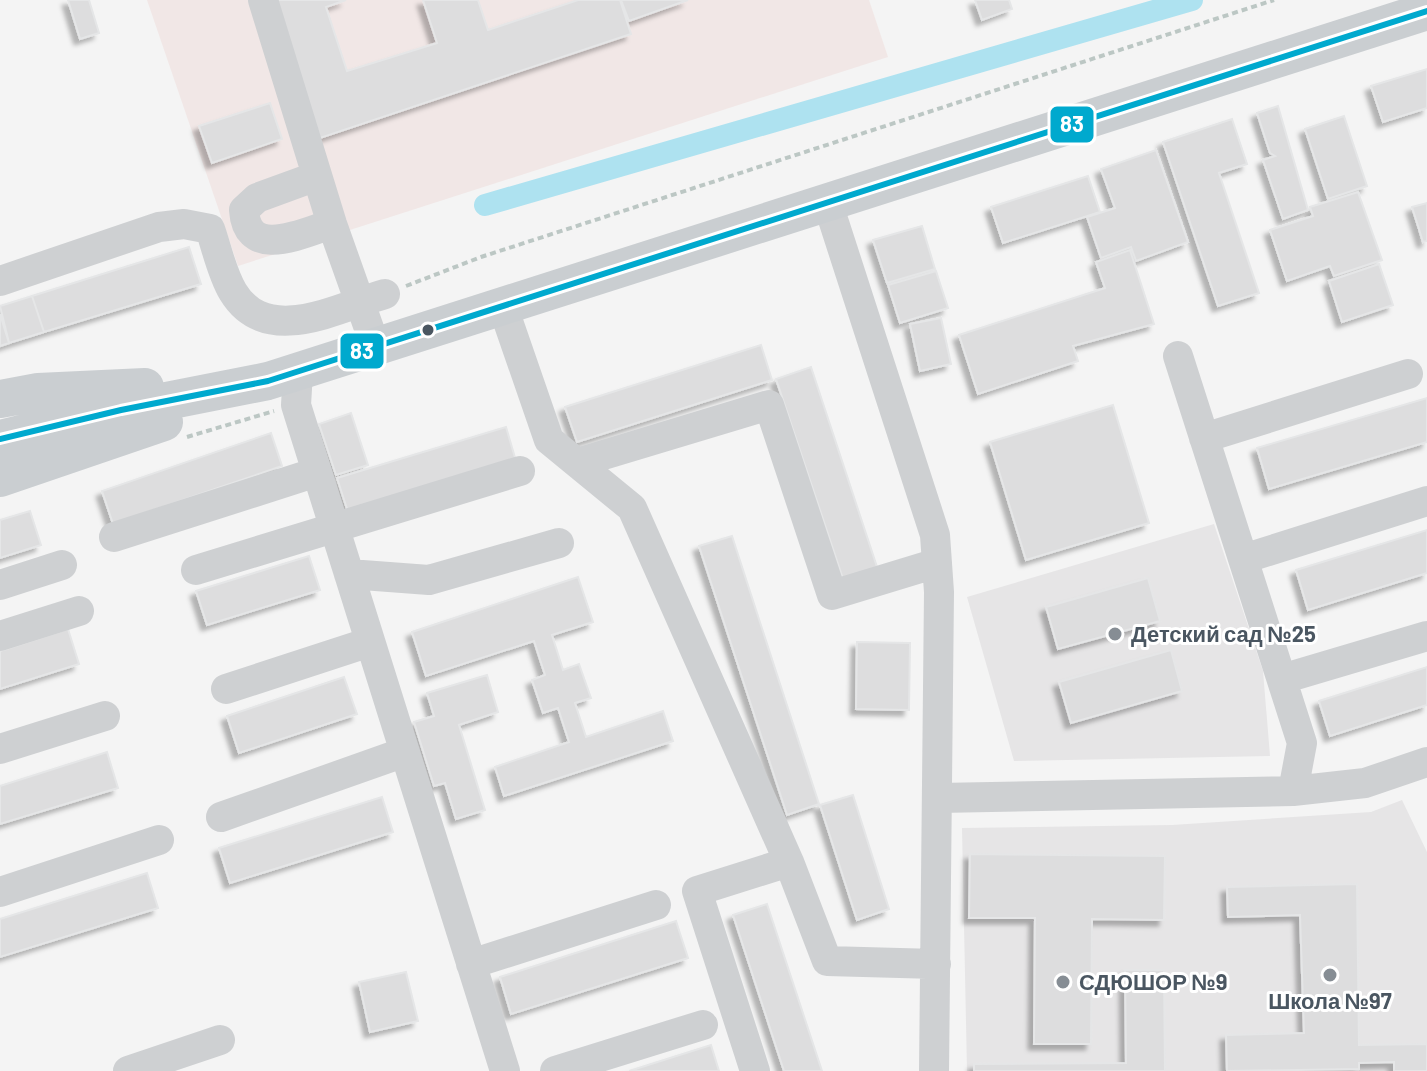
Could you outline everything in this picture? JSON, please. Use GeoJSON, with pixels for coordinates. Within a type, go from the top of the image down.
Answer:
{"type":"FeatureCollection","features":[{"type":"Feature","properties":{"kind":"main road"},"geometry":{"type":"LineString","coordinates":[[0,478],[197,411],[296,373],[1427,11]]}},
{"type":"Feature","properties":{"kind":"main road"},"geometry":{"type":"LineString","coordinates":[[0,399],[72,390],[296,373]]}},
{"type":"Feature","properties":{"kind":"main road"},"geometry":{"type":"LineString","coordinates":[[0,439],[296,373]]}},
{"type":"Feature","properties":{"kind":"street"},"geometry":{"type":"LineString","coordinates":[[263,0],[332,224],[373,298],[376,348]]}},
{"type":"Feature","properties":{"kind":"street"},"geometry":{"type":"LineString","coordinates":[[317,176],[257,198],[244,210],[245,223],[252,233],[268,240],[283,240],[332,224]]}},
{"type":"Feature","properties":{"kind":"street"},"geometry":{"type":"LineString","coordinates":[[828,204],[935,535],[938,798],[934,1071]]}},
{"type":"Feature","properties":{"kind":"street"},"geometry":{"type":"LineString","coordinates":[[0,281],[159,227],[184,224],[210,229],[233,292],[251,311],[278,322],[307,319],[373,298]]}},
{"type":"Feature","properties":{"kind":"street"},"geometry":{"type":"LineString","coordinates":[[503,307],[549,440],[632,508],[789,862],[827,961],[936,964]]}},
{"type":"Feature","properties":{"kind":"street"},"geometry":{"type":"LineString","coordinates":[[307,319],[296,373],[296,405],[505,1071]]}},
{"type":"Feature","properties":{"kind":"street"},"geometry":{"type":"LineString","coordinates":[[1178,356],[1302,743],[1293,791]]}},
{"type":"Feature","properties":{"kind":"street"},"geometry":{"type":"LineString","coordinates":[[1204,438],[1408,374]]}},
{"type":"Feature","properties":{"kind":"street"},"geometry":{"type":"LineString","coordinates":[[577,463],[769,405],[832,595],[937,563]]}},
{"type":"Feature","properties":{"kind":"street"},"geometry":{"type":"LineString","coordinates":[[196,570],[520,471]]}},
{"type":"Feature","properties":{"kind":"street"},"geometry":{"type":"LineString","coordinates":[[114,537],[317,472]]}},
{"type":"Feature","properties":{"kind":"street"},"geometry":{"type":"LineString","coordinates":[[1243,559],[1427,501]]}},
{"type":"Feature","properties":{"kind":"street"},"geometry":{"type":"LineString","coordinates":[[349,574],[429,580],[559,543]]}},
{"type":"Feature","properties":{"kind":"street"},"geometry":{"type":"LineString","coordinates":[[0,585],[62,565]]}},
{"type":"Feature","properties":{"kind":"street"},"geometry":{"type":"LineString","coordinates":[[0,636],[79,611]]}},
{"type":"Feature","properties":{"kind":"street"},"geometry":{"type":"LineString","coordinates":[[1282,679],[1427,636]]}},
{"type":"Feature","properties":{"kind":"street"},"geometry":{"type":"LineString","coordinates":[[226,689],[370,642]]}},
{"type":"Feature","properties":{"kind":"street"},"geometry":{"type":"LineString","coordinates":[[0,749],[105,716]]}},
{"type":"Feature","properties":{"kind":"street"},"geometry":{"type":"LineString","coordinates":[[221,817],[405,752]]}},
{"type":"Feature","properties":{"kind":"street"},"geometry":{"type":"LineString","coordinates":[[938,798],[1293,791],[1365,783],[1427,762]]}},
{"type":"Feature","properties":{"kind":"street"},"geometry":{"type":"LineString","coordinates":[[0,892],[159,840]]}},
{"type":"Feature","properties":{"kind":"street"},"geometry":{"type":"LineString","coordinates":[[755,1071],[697,891],[789,862]]}},
{"type":"Feature","properties":{"kind":"street"},"geometry":{"type":"LineString","coordinates":[[471,964],[656,905]]}},
{"type":"Feature","properties":{"kind":"street"},"geometry":{"type":"LineString","coordinates":[[555,1071],[703,1025]]}},
{"type":"Feature","properties":{"kind":"street"},"geometry":{"type":"LineString","coordinates":[[128,1071],[220,1040]]}},
{"type":"Feature","properties":{"kind":"path"},"geometry":{"type":"LineString","coordinates":[[373,298],[481,257],[1274,0]]}},
{"type":"Feature","properties":{"kind":"shaded area"},"geometry":{"type":"Polygon","coordinates":[[[147,0],[869,0],[888,57],[238,266],[147,0]]]}},
{"type":"Feature","properties":{"kind":"shaded area","name":"Детский сад №25"},"geometry":{"type":"Polygon","coordinates":[[[1214,524],[1263,671],[1270,756],[1014,761],[967,597],[1214,524]]]}},
{"type":"Feature","properties":{"kind":"shaded area"},"geometry":{"type":"Polygon","coordinates":[[[1402,800],[1427,852],[1427,1071],[967,1071],[962,828],[1172,825],[1371,812],[1402,800]]]}},
{"type":"Feature","properties":{"kind":"building"},"geometry":{"type":"Polygon","coordinates":[[[68,0],[89,0],[99,33],[80,39],[68,0]]]}},
{"type":"Feature","properties":{"kind":"building"},"geometry":{"type":"Polygon","coordinates":[[[274,0],[346,0],[326,7],[347,71],[437,43],[423,0],[478,0],[488,30],[578,0],[620,0],[631,34],[320,138],[274,0]]]}},
{"type":"Feature","properties":{"kind":"building"},"geometry":{"type":"Polygon","coordinates":[[[621,0],[688,0],[629,21],[621,0]]]}},
{"type":"Feature","properties":{"kind":"building"},"geometry":{"type":"Polygon","coordinates":[[[975,0],[1009,0],[1012,9],[982,20],[975,0]]]}},
{"type":"Feature","properties":{"kind":"building"},"geometry":{"type":"Polygon","coordinates":[[[1427,69],[1427,108],[1383,122],[1371,86],[1427,69]]]}},
{"type":"Feature","properties":{"kind":"building"},"geometry":{"type":"Polygon","coordinates":[[[270,103],[282,139],[212,163],[199,126],[270,103]]]}},
{"type":"Feature","properties":{"kind":"building"},"geometry":{"type":"Polygon","coordinates":[[[1278,106],[1308,210],[1283,219],[1263,160],[1275,156],[1270,153],[1257,113],[1278,106]]]}},
{"type":"Feature","properties":{"kind":"building"},"geometry":{"type":"Polygon","coordinates":[[[1344,116],[1367,186],[1328,199],[1305,129],[1344,116]]]}},
{"type":"Feature","properties":{"kind":"building"},"geometry":{"type":"Polygon","coordinates":[[[1232,119],[1247,164],[1219,173],[1259,293],[1218,306],[1163,142],[1232,119]]]}},
{"type":"Feature","properties":{"kind":"building"},"geometry":{"type":"Polygon","coordinates":[[[1156,150],[1188,242],[1136,261],[1131,247],[1101,258],[1087,217],[1115,208],[1101,169],[1156,150]]]}},
{"type":"Feature","properties":{"kind":"building"},"geometry":{"type":"Polygon","coordinates":[[[1088,176],[1100,212],[1003,243],[991,207],[1088,176]]]}},
{"type":"Feature","properties":{"kind":"building"},"geometry":{"type":"Polygon","coordinates":[[[1358,192],[1382,260],[1334,276],[1330,266],[1287,281],[1270,230],[1313,216],[1310,207],[1358,192]]]}},
{"type":"Feature","properties":{"kind":"building"},"geometry":{"type":"Polygon","coordinates":[[[1427,203],[1427,241],[1423,242],[1412,207],[1427,203]]]}},
{"type":"Feature","properties":{"kind":"building"},"geometry":{"type":"Polygon","coordinates":[[[922,226],[935,269],[887,283],[873,240],[922,226]]]}},
{"type":"Feature","properties":{"kind":"building"},"geometry":{"type":"Polygon","coordinates":[[[189,247],[201,284],[44,332],[32,296],[189,247]]]}},
{"type":"Feature","properties":{"kind":"building"},"geometry":{"type":"Polygon","coordinates":[[[1130,250],[1154,324],[1073,346],[1078,361],[978,394],[959,335],[1105,288],[1096,262],[1130,250]]]}},
{"type":"Feature","properties":{"kind":"building"},"geometry":{"type":"Polygon","coordinates":[[[1379,264],[1393,305],[1342,322],[1329,281],[1379,264]]]}},
{"type":"Feature","properties":{"kind":"building"},"geometry":{"type":"Polygon","coordinates":[[[936,271],[948,308],[900,323],[888,285],[936,271]]]}},
{"type":"Feature","properties":{"kind":"building"},"geometry":{"type":"Polygon","coordinates":[[[32,296],[44,332],[9,343],[0,306],[32,296]]]}},
{"type":"Feature","properties":{"kind":"building"},"geometry":{"type":"Polygon","coordinates":[[[0,314],[9,343],[0,346],[0,314]]]}},
{"type":"Feature","properties":{"kind":"building"},"geometry":{"type":"Polygon","coordinates":[[[941,318],[951,364],[920,371],[910,324],[941,318]]]}},
{"type":"Feature","properties":{"kind":"building"},"geometry":{"type":"Polygon","coordinates":[[[761,345],[772,380],[577,442],[565,407],[761,345]]]}},
{"type":"Feature","properties":{"kind":"building"},"geometry":{"type":"Polygon","coordinates":[[[811,367],[877,567],[843,579],[776,379],[811,367]]]}},
{"type":"Feature","properties":{"kind":"building"},"geometry":{"type":"Polygon","coordinates":[[[1427,398],[1427,442],[1269,489],[1257,448],[1427,398]]]}},
{"type":"Feature","properties":{"kind":"building"},"geometry":{"type":"Polygon","coordinates":[[[1113,405],[1149,523],[1026,560],[990,442],[1113,405]]]}},
{"type":"Feature","properties":{"kind":"building"},"geometry":{"type":"Polygon","coordinates":[[[351,413],[368,465],[336,475],[319,424],[351,413]]]}},
{"type":"Feature","properties":{"kind":"building"},"geometry":{"type":"Polygon","coordinates":[[[506,427],[516,461],[348,512],[337,478],[506,427]]]}},
{"type":"Feature","properties":{"kind":"building"},"geometry":{"type":"Polygon","coordinates":[[[271,433],[282,466],[113,524],[102,491],[271,433]]]}},
{"type":"Feature","properties":{"kind":"building"},"geometry":{"type":"Polygon","coordinates":[[[30,511],[41,545],[0,558],[0,520],[30,511]]]}},
{"type":"Feature","properties":{"kind":"building"},"geometry":{"type":"Polygon","coordinates":[[[1427,530],[1427,573],[1308,610],[1296,570],[1427,530]]]}},
{"type":"Feature","properties":{"kind":"building"},"geometry":{"type":"Polygon","coordinates":[[[732,536],[819,804],[787,815],[699,546],[732,536]]]}},
{"type":"Feature","properties":{"kind":"building"},"geometry":{"type":"Polygon","coordinates":[[[309,556],[320,590],[207,625],[196,591],[309,556]]]}},
{"type":"Feature","properties":{"kind":"building"},"geometry":{"type":"Polygon","coordinates":[[[578,577],[593,622],[552,635],[563,670],[579,664],[591,698],[575,703],[586,737],[663,711],[673,741],[504,796],[495,767],[569,742],[558,708],[543,713],[532,680],[545,675],[534,641],[426,676],[412,632],[578,577]]]}},
{"type":"Feature","properties":{"kind":"building"},"geometry":{"type":"Polygon","coordinates":[[[1148,578],[1160,621],[1058,649],[1046,607],[1148,578]]]}},
{"type":"Feature","properties":{"kind":"building"},"geometry":{"type":"Polygon","coordinates":[[[68,629],[79,664],[0,689],[0,651],[68,629]]]}},
{"type":"Feature","properties":{"kind":"building"},"geometry":{"type":"Polygon","coordinates":[[[857,642],[910,643],[909,710],[856,709],[857,642]]]}},
{"type":"Feature","properties":{"kind":"building"},"geometry":{"type":"Polygon","coordinates":[[[1171,650],[1182,691],[1071,723],[1059,682],[1171,650]]]}},
{"type":"Feature","properties":{"kind":"building"},"geometry":{"type":"Polygon","coordinates":[[[1427,667],[1427,705],[1330,736],[1319,701],[1427,667]]]}},
{"type":"Feature","properties":{"kind":"building"},"geometry":{"type":"Polygon","coordinates":[[[487,675],[498,712],[459,725],[485,810],[456,819],[445,783],[434,786],[414,722],[434,716],[427,693],[487,675]]]}},
{"type":"Feature","properties":{"kind":"building"},"geometry":{"type":"Polygon","coordinates":[[[344,677],[357,714],[239,753],[227,716],[344,677]]]}},
{"type":"Feature","properties":{"kind":"building"},"geometry":{"type":"Polygon","coordinates":[[[107,752],[118,788],[0,824],[0,786],[107,752]]]}},
{"type":"Feature","properties":{"kind":"building"},"geometry":{"type":"Polygon","coordinates":[[[853,795],[889,909],[857,920],[820,805],[853,795]]]}},
{"type":"Feature","properties":{"kind":"building"},"geometry":{"type":"Polygon","coordinates":[[[382,797],[393,832],[230,883],[219,848],[382,797]]]}},
{"type":"Feature","properties":{"kind":"building","name":"СДЮШОР №9"},"geometry":{"type":"Polygon","coordinates":[[[970,854],[1165,856],[1164,920],[1092,919],[1091,1044],[1034,1044],[1035,918],[969,918],[970,854]]]}},
{"type":"Feature","properties":{"kind":"building"},"geometry":{"type":"Polygon","coordinates":[[[147,873],[158,908],[0,957],[0,919],[147,873]]]}},
{"type":"Feature","properties":{"kind":"building","name":"Школа №97"},"geometry":{"type":"Polygon","coordinates":[[[1357,884],[1359,1045],[1427,1044],[1427,1071],[1394,1071],[1394,1062],[1359,1063],[1359,1069],[1227,1071],[1226,1035],[1304,1033],[1300,915],[1228,917],[1227,887],[1357,884]]]}},
{"type":"Feature","properties":{"kind":"building"},"geometry":{"type":"Polygon","coordinates":[[[767,904],[822,1071],[784,1071],[733,915],[767,904]]]}},
{"type":"Feature","properties":{"kind":"building"},"geometry":{"type":"Polygon","coordinates":[[[676,921],[688,958],[511,1014],[500,977],[676,921]]]}},
{"type":"Feature","properties":{"kind":"building"},"geometry":{"type":"Polygon","coordinates":[[[1125,970],[1164,970],[1165,1071],[974,1071],[974,1064],[1126,1063],[1125,970]]]}},
{"type":"Feature","properties":{"kind":"building"},"geometry":{"type":"Polygon","coordinates":[[[406,972],[418,1021],[370,1032],[359,982],[406,972]]]}},
{"type":"Feature","properties":{"kind":"building"},"geometry":{"type":"Polygon","coordinates":[[[711,1045],[719,1071],[629,1071],[711,1045]]]}},
{"type":"Feature","properties":{"kind":"waterway"},"geometry":{"type":"LineString","coordinates":[[485,205],[1192,0]]}},
{"type":"Feature","properties":{"kind":"transit line","name":"83"},"geometry":{"type":"LineString","coordinates":[[0,439],[121,410],[268,381],[1427,11]]}},
{"type":"Feature","properties":{"kind":"place","name":"Детский сад №25"},"geometry":{"type":"Point","coordinates":[1115,634]}},
{"type":"Feature","properties":{"kind":"place","name":"Школа №97"},"geometry":{"type":"Point","coordinates":[1330,975]}},
{"type":"Feature","properties":{"kind":"place","name":"СДЮШОР №9"},"geometry":{"type":"Point","coordinates":[1063,982]}}]}
